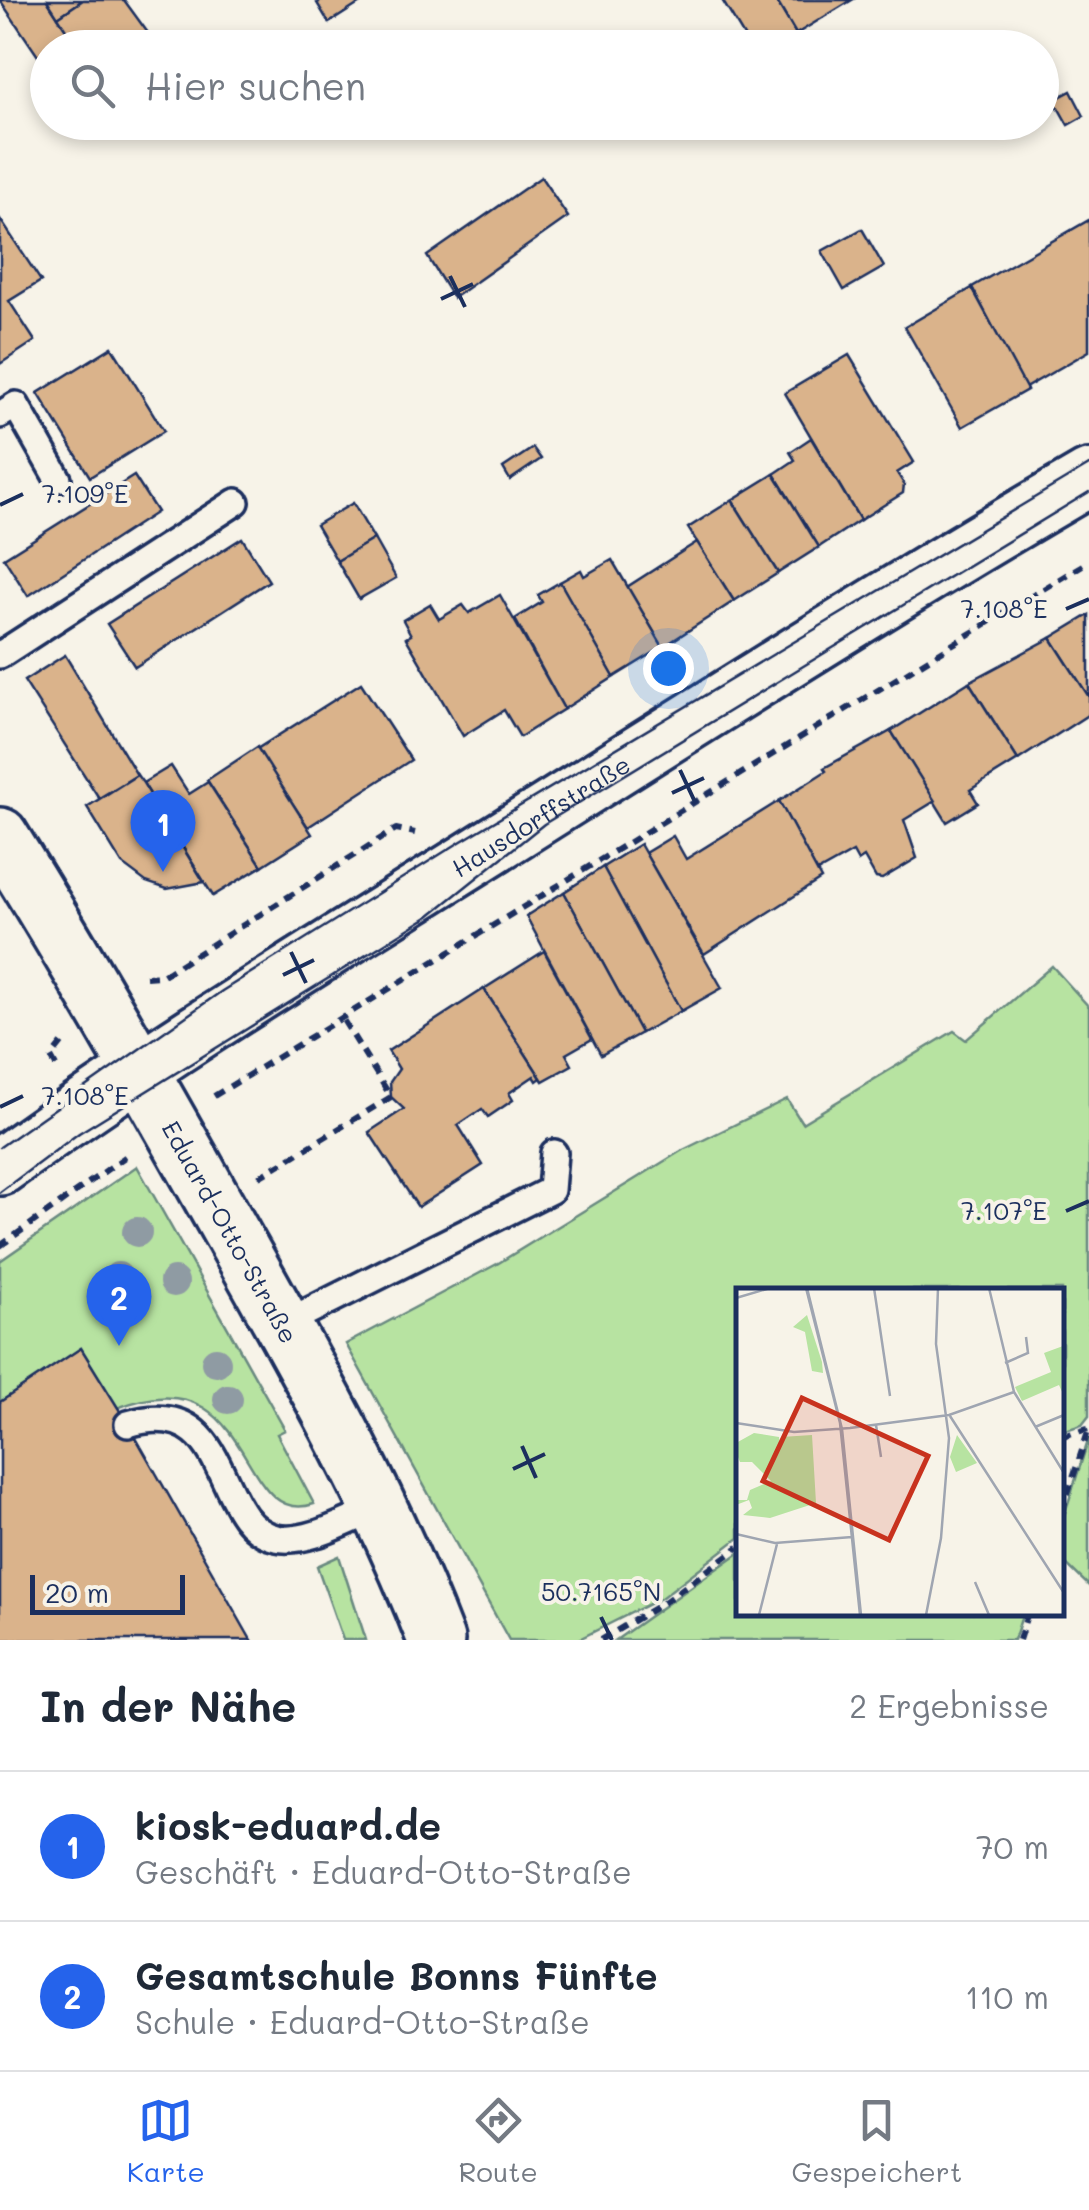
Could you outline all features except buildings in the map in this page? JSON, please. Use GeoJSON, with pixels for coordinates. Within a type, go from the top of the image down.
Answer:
{"type":"FeatureCollection","features":[{"type":"Feature","properties":{"kind":"main road","name":"Hausdorffstraße"},"geometry":{"type":"LineString","coordinates":[[0,1168],[141,1069],[872,607],[1089,478]]}},
{"type":"Feature","properties":{"kind":"main road","name":"Eduard-Otto-Straße"},"geometry":{"type":"LineString","coordinates":[[0,836],[141,1069],[283,1324],[379,1508],[436,1640]]}},
{"type":"Feature","properties":{"kind":"lane"},"geometry":{"type":"LineString","coordinates":[[0,415],[16,404],[58,479]]}},
{"type":"Feature","properties":{"kind":"lane"},"geometry":{"type":"LineString","coordinates":[[0,655],[236,502]]}},
{"type":"Feature","properties":{"kind":"lane"},"geometry":{"type":"LineString","coordinates":[[283,1324],[551,1190],[554,1152]]}},
{"type":"Feature","properties":{"kind":"lane"},"geometry":{"type":"LineString","coordinates":[[128,1424],[155,1416],[179,1420],[198,1436],[260,1531],[278,1539],[327,1529],[379,1508]]}},
{"type":"Feature","properties":{"kind":"path"},"geometry":{"type":"LineString","coordinates":[[229,1086],[1089,561]]}},
{"type":"Feature","properties":{"kind":"path"},"geometry":{"type":"LineString","coordinates":[[162,976],[396,829]]}},
{"type":"Feature","properties":{"kind":"path"},"geometry":{"type":"LineString","coordinates":[[215,1203],[391,1097],[340,1015]]}},
{"type":"Feature","properties":{"kind":"path"},"geometry":{"type":"LineString","coordinates":[[0,1246],[107,1170]]}},
{"type":"Feature","properties":{"kind":"path"},"geometry":{"type":"LineString","coordinates":[[1064,1435],[1089,1429],[1064,1505]]}},
{"type":"Feature","properties":{"kind":"path"},"geometry":{"type":"LineString","coordinates":[[601,1640],[663,1603],[736,1549]]}},
{"type":"Feature","properties":{"kind":"path"},"geometry":{"type":"LineString","coordinates":[[1019,1640],[1027,1615]]}},
{"type":"Feature","properties":{"kind":"green space"},"geometry":{"type":"Polygon","coordinates":[[[1052,966],[1089,1007],[1089,1416],[1082,1425],[1064,1430],[1064,1288],[736,1288],[736,1540],[661,1598],[577,1640],[509,1640],[346,1344],[497,1264],[681,1151],[787,1099],[802,1123],[954,1031],[966,1040],[1052,966]]]}},
{"type":"Feature","properties":{"kind":"green space"},"geometry":{"type":"Polygon","coordinates":[[[137,1166],[285,1430],[277,1434],[314,1504],[289,1505],[270,1492],[220,1421],[196,1403],[162,1397],[117,1408],[81,1348],[0,1404],[0,1261],[137,1166]]]}},
{"type":"Feature","properties":{"kind":"green space"},"geometry":{"type":"Polygon","coordinates":[[[1089,1438],[1089,1586],[1064,1562],[1064,1516],[1089,1438]]]}},
{"type":"Feature","properties":{"kind":"green space"},"geometry":{"type":"Polygon","coordinates":[[[736,1555],[736,1615],[1022,1615],[1014,1640],[616,1640],[736,1555]]]}},
{"type":"Feature","properties":{"kind":"green space"},"geometry":{"type":"Polygon","coordinates":[[[339,1556],[366,1640],[343,1640],[317,1566],[339,1556]]]}},
{"type":"Feature","properties":{"kind":"tram line"},"geometry":{"type":"LineString","coordinates":[[0,1147],[222,991],[460,842],[1089,465]]}},
{"type":"Feature","properties":{"kind":"tram line"},"geometry":{"type":"LineString","coordinates":[[0,1192],[79,1133],[429,916],[544,824],[1089,492]]}},
{"type":"Feature","properties":{"kind":"place","name":"kiosk-eduard.de"},"geometry":{"type":"Point","coordinates":[163,872]}},
{"type":"Feature","properties":{"kind":"place","name":"Gesamtschule Bonns Fünfte"},"geometry":{"type":"Point","coordinates":[119,1346]}}]}
